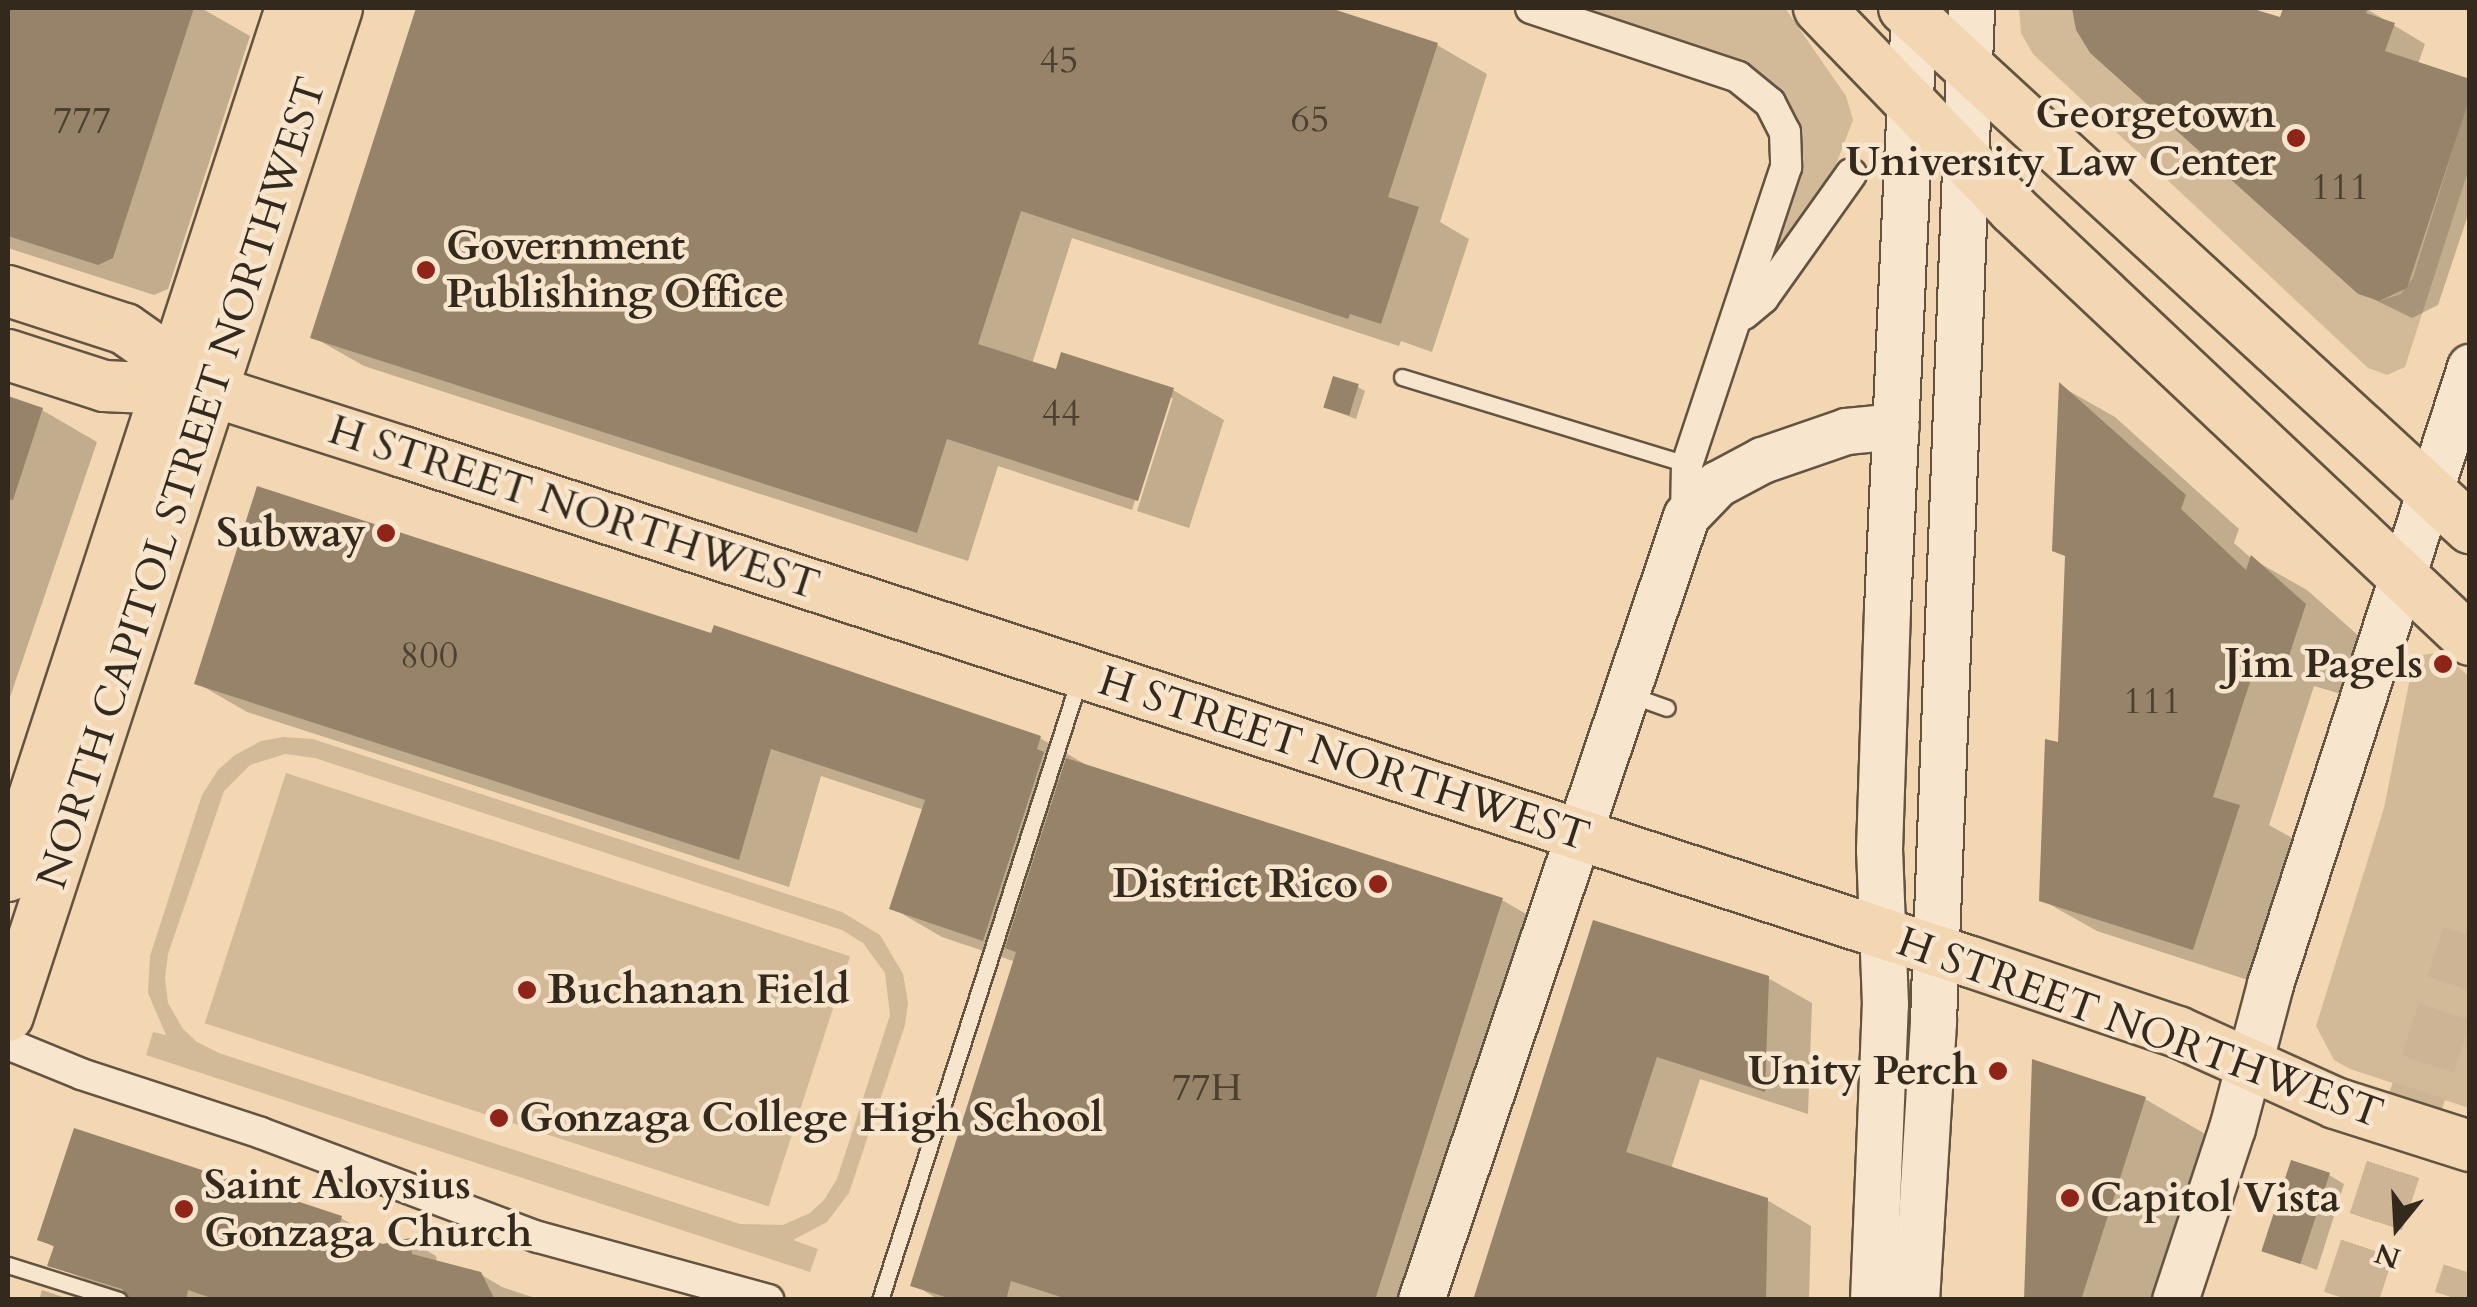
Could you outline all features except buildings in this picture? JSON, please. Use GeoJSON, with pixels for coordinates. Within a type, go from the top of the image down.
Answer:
{"type":"FeatureCollection","features":[{"type":"Feature","properties":{"kind":"main road"},"geometry":{"type":"LineString","coordinates":[[1819,8],[1964,160],[2470,640]]}},
{"type":"Feature","properties":{"kind":"main road","name":"NORTH CAPITOL STREET NORTHWEST"},"geometry":{"type":"LineString","coordinates":[[8,1016],[92,685],[183,381],[319,9]]}},
{"type":"Feature","properties":{"kind":"main road"},"geometry":{"type":"LineString","coordinates":[[1911,11],[2470,528]]}},
{"type":"Feature","properties":{"kind":"main road"},"geometry":{"type":"LineString","coordinates":[[8,291],[125,329],[183,381]]}},
{"type":"Feature","properties":{"kind":"main road"},"geometry":{"type":"LineString","coordinates":[[8,354],[104,386],[183,381]]}},
{"type":"Feature","properties":{"kind":"main road","name":"H STREET NORTHWEST"},"geometry":{"type":"LineString","coordinates":[[183,381],[1935,950],[2178,1032],[2335,1103],[2470,1146]]}},
{"type":"Feature","properties":{"kind":"main road"},"geometry":{"type":"LineString","coordinates":[[8,876],[92,685]]}},
{"type":"Feature","properties":{"kind":"street"},"geometry":{"type":"LineString","coordinates":[[1421,1300],[1686,516],[1687,464],[1738,319],[1786,166],[1788,148],[1779,116],[1757,90],[1738,77],[1531,8]]}},
{"type":"Feature","properties":{"kind":"street"},"geometry":{"type":"LineString","coordinates":[[1916,1300],[1935,950],[1971,8]]}},
{"type":"Feature","properties":{"kind":"street"},"geometry":{"type":"LineString","coordinates":[[1873,1300],[1884,1004],[1880,830],[1911,11]]}},
{"type":"Feature","properties":{"kind":"street"},"geometry":{"type":"LineString","coordinates":[[1738,319],[1763,298],[1851,174]]}},
{"type":"Feature","properties":{"kind":"street"},"geometry":{"type":"LineString","coordinates":[[2175,1300],[2270,984],[2470,366]]}},
{"type":"Feature","properties":{"kind":"street"},"geometry":{"type":"LineString","coordinates":[[1686,516],[1717,484],[1762,460],[1846,431],[1896,426]]}},
{"type":"Feature","properties":{"kind":"street"},"geometry":{"type":"LineString","coordinates":[[8,1044],[80,1074],[261,1133],[538,1237],[769,1300]]}},
{"type":"Feature","properties":{"kind":"lane"},"geometry":{"type":"LineString","coordinates":[[1402,377],[1687,464]]}},
{"type":"Feature","properties":{"kind":"lane"},"geometry":{"type":"LineString","coordinates":[[880,1300],[1081,673]]}},
{"type":"Feature","properties":{"kind":"lane"},"geometry":{"type":"LineString","coordinates":[[1625,692],[1668,708]]}},
{"type":"Feature","properties":{"kind":"lane"},"geometry":{"type":"LineString","coordinates":[[8,1265],[119,1300]]}},
{"type":"Feature","properties":{"kind":"shaded area"},"geometry":{"type":"Polygon","coordinates":[[[1557,8],[1785,8],[1846,96],[1853,120],[1835,167],[1779,246],[1773,249],[1790,111],[1779,90],[1764,77],[1557,8]]]}},
{"type":"Feature","properties":{"kind":"shaded area"},"geometry":{"type":"Polygon","coordinates":[[[2019,8],[2075,8],[2076,30],[2090,53],[2358,294],[2379,301],[2401,294],[2413,278],[2469,97],[2469,168],[2405,367],[2387,375],[2368,368],[2033,54],[2021,33],[2019,8]]]}},
{"type":"Feature","properties":{"kind":"shaded area"},"geometry":{"type":"Polygon","coordinates":[[[2440,652],[2469,676],[2469,1108],[2350,1069],[2334,1060],[2316,1026],[2384,808],[2412,668],[2423,655],[2440,652]]]}},
{"type":"Feature","properties":{"kind":"shaded area"},"geometry":{"type":"Polygon","coordinates":[[[283,737],[313,739],[842,912],[880,935],[903,974],[908,1003],[905,1025],[849,1193],[827,1222],[793,1240],[818,1249],[810,1272],[146,1055],[153,1032],[166,1035],[148,993],[150,956],[202,795],[218,770],[261,741],[283,737]],[[285,754],[250,765],[224,791],[168,954],[165,978],[168,1003],[183,1029],[197,1042],[219,1053],[740,1224],[783,1225],[810,1213],[824,1200],[837,1179],[890,1015],[885,973],[863,943],[842,930],[315,758],[285,754]]]}},
{"type":"Feature","properties":{"kind":"shaded area","name":"Buchanan Field"},"geometry":{"type":"Polygon","coordinates":[[[286,773],[850,956],[769,1206],[205,1023],[286,773]]]}},
{"type":"Feature","properties":{"kind":"tunnel"},"geometry":{"type":"LineString","coordinates":[[2350,1300],[2470,935]]}},
{"type":"Feature","properties":{"kind":"tunnel"},"geometry":{"type":"LineString","coordinates":[[2461,1300],[2470,1272]]}},
{"type":"Feature","properties":{"kind":"place","name":"Georgetown University Law Center"},"geometry":{"type":"Point","coordinates":[2296,138]}},
{"type":"Feature","properties":{"kind":"place","name":"Government Publishing Office"},"geometry":{"type":"Point","coordinates":[426,270]}},
{"type":"Feature","properties":{"kind":"place","name":"Subway"},"geometry":{"type":"Point","coordinates":[386,533]}},
{"type":"Feature","properties":{"kind":"place","name":"Jim Pagels"},"geometry":{"type":"Point","coordinates":[2443,664]}},
{"type":"Feature","properties":{"kind":"place","name":"District Rico"},"geometry":{"type":"Point","coordinates":[1378,884]}},
{"type":"Feature","properties":{"kind":"place","name":"Buchanan Field"},"geometry":{"type":"Point","coordinates":[527,990]}},
{"type":"Feature","properties":{"kind":"place","name":"Unity Perch"},"geometry":{"type":"Point","coordinates":[1998,1071]}},
{"type":"Feature","properties":{"kind":"place","name":"Gonzaga College High School"},"geometry":{"type":"Point","coordinates":[499,1118]}},
{"type":"Feature","properties":{"kind":"place","name":"Capitol Vista"},"geometry":{"type":"Point","coordinates":[2070,1198]}},
{"type":"Feature","properties":{"kind":"place","name":"Saint Aloysius Gonzaga Church"},"geometry":{"type":"Point","coordinates":[184,1209]}}]}
